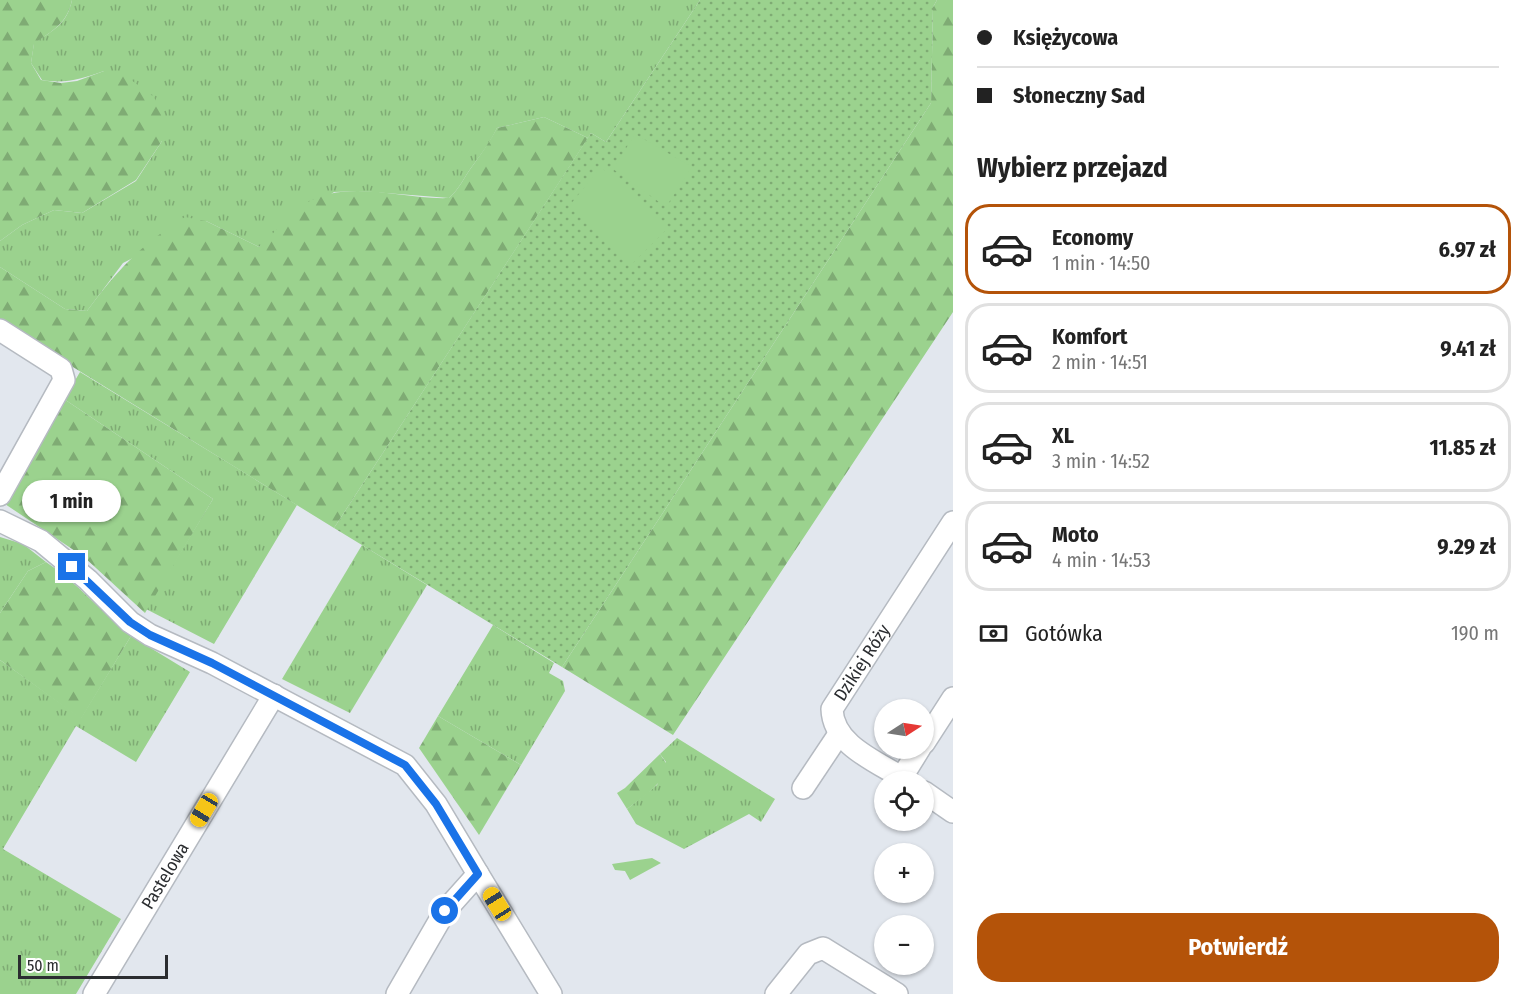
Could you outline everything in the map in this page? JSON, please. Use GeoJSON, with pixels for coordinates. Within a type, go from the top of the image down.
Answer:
{"type":"FeatureCollection","features":[{"type":"Feature","properties":{"kind":"street"},"geometry":{"type":"LineString","coordinates":[[0,330],[61,369],[64,380],[0,495]]}},
{"type":"Feature","properties":{"kind":"street"},"geometry":{"type":"LineString","coordinates":[[0,520],[41,541],[88,580],[130,622],[150,635],[212,663],[405,765],[436,804],[551,994]]}},
{"type":"Feature","properties":{"kind":"street","name":"Dzikiej Róży"},"geometry":{"type":"LineString","coordinates":[[839,734],[832,718],[832,709],[953,522]]}},
{"type":"Feature","properties":{"kind":"street","name":"Pastelowa"},"geometry":{"type":"LineString","coordinates":[[93,994],[273,695]]}},
{"type":"Feature","properties":{"kind":"street"},"geometry":{"type":"LineString","coordinates":[[934,728],[953,699]]}},
{"type":"Feature","properties":{"kind":"street"},"geometry":{"type":"LineString","coordinates":[[803,788],[839,734],[843,739],[893,771]]}},
{"type":"Feature","properties":{"kind":"street"},"geometry":{"type":"LineString","coordinates":[[934,799],[953,812]]}},
{"type":"Feature","properties":{"kind":"street"},"geometry":{"type":"LineString","coordinates":[[397,994],[445,911],[478,874]]}},
{"type":"Feature","properties":{"kind":"street"},"geometry":{"type":"LineString","coordinates":[[776,994],[808,954],[823,948],[897,994]]}},
{"type":"Feature","properties":{"kind":"green space"},"geometry":{"type":"Polygon","coordinates":[[[0,0],[72,0],[63,21],[34,44],[31,63],[41,80],[61,83],[77,81],[104,71],[119,71],[154,97],[163,116],[162,141],[136,180],[82,213],[54,210],[22,225],[0,241],[0,0]]]}},
{"type":"Feature","properties":{"kind":"green space"},"geometry":{"type":"Polygon","coordinates":[[[72,0],[700,0],[606,142],[591,133],[588,138],[544,117],[497,128],[459,187],[449,198],[360,191],[334,192],[259,247],[206,221],[123,263],[87,311],[65,309],[0,267],[0,241],[22,225],[54,210],[82,213],[136,181],[162,141],[104,71],[73,80],[50,81],[42,80],[31,63],[34,43],[63,21],[72,0]]]}},
{"type":"Feature","properties":{"kind":"green space"},"geometry":{"type":"Polygon","coordinates":[[[700,0],[937,0],[933,7],[931,103],[562,667],[334,528],[591,133],[606,142],[700,0]]]}},
{"type":"Feature","properties":{"kind":"green space"},"geometry":{"type":"Polygon","coordinates":[[[937,0],[953,0],[953,312],[673,735],[562,667],[931,103],[933,7],[937,0]]]}},
{"type":"Feature","properties":{"kind":"green space"},"geometry":{"type":"Polygon","coordinates":[[[544,117],[588,138],[334,528],[0,322],[0,267],[65,309],[87,311],[131,259],[156,237],[185,217],[206,221],[259,247],[303,205],[337,192],[356,191],[449,198],[459,187],[497,128],[544,117]]]}},
{"type":"Feature","properties":{"kind":"green space"},"geometry":{"type":"Polygon","coordinates":[[[635,134],[692,167],[666,207],[613,169],[635,134]]]}},
{"type":"Feature","properties":{"kind":"green space"},"geometry":{"type":"Polygon","coordinates":[[[601,167],[669,227],[631,265],[569,206],[601,167]]]}},
{"type":"Feature","properties":{"kind":"green space"},"geometry":{"type":"Polygon","coordinates":[[[80,372],[297,505],[214,644],[146,609],[213,499],[64,399],[80,372]]]}},
{"type":"Feature","properties":{"kind":"green space"},"geometry":{"type":"Polygon","coordinates":[[[64,399],[213,499],[145,613],[84,557],[2,502],[64,399]]]}},
{"type":"Feature","properties":{"kind":"green space"},"geometry":{"type":"Polygon","coordinates":[[[0,537],[23,544],[46,562],[28,571],[0,613],[0,537]]]}},
{"type":"Feature","properties":{"kind":"green space"},"geometry":{"type":"Polygon","coordinates":[[[362,545],[427,585],[350,713],[282,679],[362,545]]]}},
{"type":"Feature","properties":{"kind":"green space"},"geometry":{"type":"Polygon","coordinates":[[[46,562],[69,579],[131,636],[81,719],[0,660],[0,613],[28,571],[46,562]]]}},
{"type":"Feature","properties":{"kind":"green space"},"geometry":{"type":"Polygon","coordinates":[[[493,625],[554,663],[549,673],[563,681],[565,691],[521,765],[438,716],[493,625]]]}},
{"type":"Feature","properties":{"kind":"green space"},"geometry":{"type":"Polygon","coordinates":[[[131,636],[190,672],[136,762],[76,726],[3,849],[121,919],[76,994],[0,994],[0,660],[81,718],[131,636]]]}},
{"type":"Feature","properties":{"kind":"green space"},"geometry":{"type":"Polygon","coordinates":[[[438,716],[521,765],[479,835],[419,748],[438,716]]]}},
{"type":"Feature","properties":{"kind":"green space"},"geometry":{"type":"Polygon","coordinates":[[[677,738],[775,799],[761,822],[749,814],[684,849],[636,824],[627,809],[657,785],[666,762],[660,754],[677,738]]]}},
{"type":"Feature","properties":{"kind":"green space"},"geometry":{"type":"Polygon","coordinates":[[[660,754],[668,766],[665,773],[651,790],[627,809],[617,793],[660,754]]]}},
{"type":"Feature","properties":{"kind":"green space"},"geometry":{"type":"Polygon","coordinates":[[[652,858],[661,863],[630,880],[625,871],[615,870],[612,864],[652,858]]]}},
{"type":"Feature","properties":{"kind":"route"},"geometry":{"type":"LineString","coordinates":[[72,567],[113,603],[130,622],[150,635],[212,663],[387,753],[405,765],[436,804],[478,874],[445,911]]}}]}
